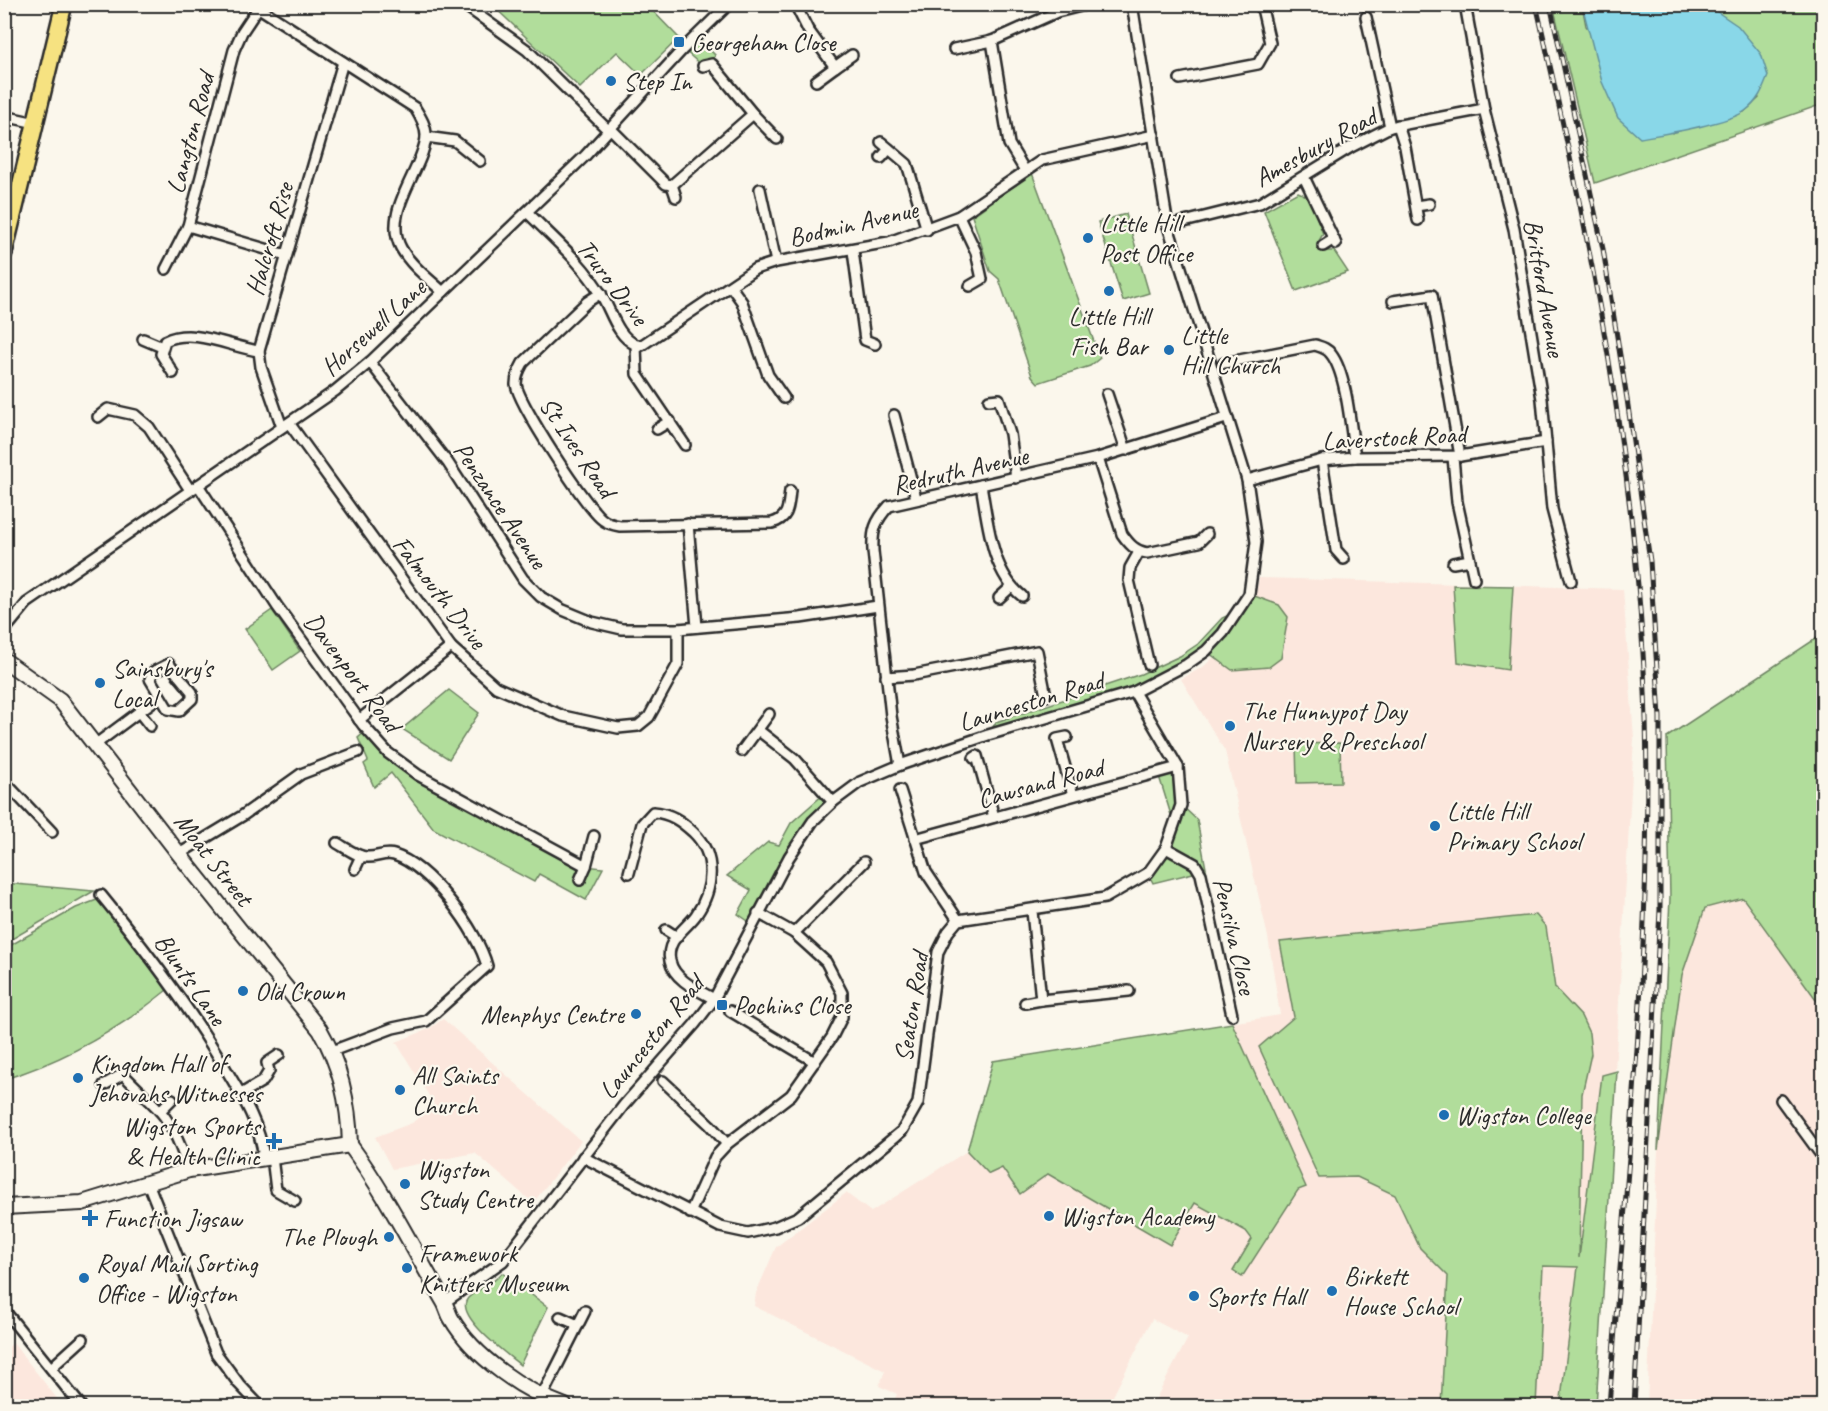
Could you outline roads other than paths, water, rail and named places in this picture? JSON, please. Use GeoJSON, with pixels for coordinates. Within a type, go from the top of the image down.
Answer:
{"type":"FeatureCollection","features":[{"type":"Feature","properties":{"kind":"main road"},"geometry":{"type":"LineString","coordinates":[[6,244],[64,4]]}},
{"type":"Feature","properties":{"kind":"main road","name":"Moat Street"},"geometry":{"type":"LineString","coordinates":[[4,660],[60,700],[179,854],[304,1009],[332,1050],[349,1113],[350,1145]]}},
{"type":"Feature","properties":{"kind":"main road"},"geometry":{"type":"LineString","coordinates":[[4,1207],[82,1203],[189,1170],[350,1145],[373,1178],[433,1287],[445,1302],[451,1318],[461,1332],[497,1369],[541,1398],[565,1407]]}},
{"type":"Feature","properties":{"kind":"street"},"geometry":{"type":"LineString","coordinates":[[464,4],[527,50],[666,184],[672,185]]}},
{"type":"Feature","properties":{"kind":"street","name":"Horsewell Lane"},"geometry":{"type":"LineString","coordinates":[[4,631],[27,603],[335,391],[370,362],[527,212],[729,4]]}},
{"type":"Feature","properties":{"kind":"street"},"geometry":{"type":"LineString","coordinates":[[795,4],[808,30],[835,67]]}},
{"type":"Feature","properties":{"kind":"street"},"geometry":{"type":"LineString","coordinates":[[954,49],[992,41],[1057,12],[1089,4]]}},
{"type":"Feature","properties":{"kind":"street","name":"Launceston Road"},"geometry":{"type":"LineString","coordinates":[[445,1302],[503,1261],[583,1157],[714,999],[789,857],[813,821],[833,802],[860,782],[900,765],[988,735],[1134,692],[1186,665],[1206,651],[1223,633],[1249,594],[1257,542],[1246,480],[1168,226],[1132,4]]}},
{"type":"Feature","properties":{"kind":"street"},"geometry":{"type":"LineString","coordinates":[[1180,79],[1258,64],[1270,43],[1261,4]]}},
{"type":"Feature","properties":{"kind":"street","name":"Britford Avenue"},"geometry":{"type":"LineString","coordinates":[[1465,4],[1484,109],[1514,229],[1542,399],[1552,509],[1571,581]]}},
{"type":"Feature","properties":{"kind":"street"},"geometry":{"type":"LineString","coordinates":[[256,6],[415,108],[422,120],[426,136],[397,217],[396,232],[400,247],[410,261],[442,292]]}},
{"type":"Feature","properties":{"kind":"street","name":"Langton Road"},"geometry":{"type":"LineString","coordinates":[[166,269],[188,226],[234,50],[256,6]]}},
{"type":"Feature","properties":{"kind":"street"},"geometry":{"type":"LineString","coordinates":[[1077,8],[1080,19]]}},
{"type":"Feature","properties":{"kind":"street"},"geometry":{"type":"LineString","coordinates":[[1366,17],[1419,220]]}},
{"type":"Feature","properties":{"kind":"street"},"geometry":{"type":"LineString","coordinates":[[992,41],[1009,144],[1024,169]]}},
{"type":"Feature","properties":{"kind":"street"},"geometry":{"type":"LineString","coordinates":[[816,81],[852,55]]}},
{"type":"Feature","properties":{"kind":"street","name":"Halcroft Rise"},"geometry":{"type":"LineString","coordinates":[[286,425],[261,367],[259,351],[343,62]]}},
{"type":"Feature","properties":{"kind":"street"},"geometry":{"type":"LineString","coordinates":[[710,62],[777,139]]}},
{"type":"Feature","properties":{"kind":"street","name":"Amesbury Road"},"geometry":{"type":"LineString","coordinates":[[1168,226],[1260,203],[1351,147],[1394,126],[1484,109]]}},
{"type":"Feature","properties":{"kind":"street"},"geometry":{"type":"LineString","coordinates":[[672,185],[753,114]]}},
{"type":"Feature","properties":{"kind":"street"},"geometry":{"type":"LineString","coordinates":[[4,116],[36,123]]}},
{"type":"Feature","properties":{"kind":"street","name":"Bodmin Avenue"},"geometry":{"type":"LineString","coordinates":[[636,345],[642,345],[702,303],[732,288],[755,269],[776,262],[853,251],[927,230],[959,216],[1024,169],[1057,154],[1154,135]]}},
{"type":"Feature","properties":{"kind":"street"},"geometry":{"type":"LineString","coordinates":[[426,136],[455,141],[480,161]]}},
{"type":"Feature","properties":{"kind":"street"},"geometry":{"type":"LineString","coordinates":[[881,158],[885,146],[907,164],[927,230]]}},
{"type":"Feature","properties":{"kind":"street"},"geometry":{"type":"LineString","coordinates":[[1304,177],[1335,242],[1323,246]]}},
{"type":"Feature","properties":{"kind":"street"},"geometry":{"type":"LineString","coordinates":[[672,185],[675,197]]}},
{"type":"Feature","properties":{"kind":"street"},"geometry":{"type":"LineString","coordinates":[[760,189],[776,262]]}},
{"type":"Feature","properties":{"kind":"street"},"geometry":{"type":"LineString","coordinates":[[1416,206],[1429,204]]}},
{"type":"Feature","properties":{"kind":"street","name":"Truro Drive"},"geometry":{"type":"LineString","coordinates":[[527,212],[570,256],[601,293],[621,333],[636,345],[637,374],[685,445]]}},
{"type":"Feature","properties":{"kind":"street"},"geometry":{"type":"LineString","coordinates":[[959,216],[976,252],[984,280],[970,286]]}},
{"type":"Feature","properties":{"kind":"street"},"geometry":{"type":"LineString","coordinates":[[188,226],[286,255]]}},
{"type":"Feature","properties":{"kind":"street"},"geometry":{"type":"LineString","coordinates":[[853,251],[862,341],[875,344]]}},
{"type":"Feature","properties":{"kind":"street"},"geometry":{"type":"LineString","coordinates":[[732,288],[742,303],[768,375],[784,398]]}},
{"type":"Feature","properties":{"kind":"street","name":"St Ives Road"},"geometry":{"type":"LineString","coordinates":[[601,293],[587,302],[523,363],[516,376],[520,397],[589,505],[602,520],[620,526],[772,523],[782,520],[787,513],[790,491]]}},
{"type":"Feature","properties":{"kind":"street"},"geometry":{"type":"LineString","coordinates":[[1393,301],[1432,295],[1457,457],[1456,502],[1474,579]]}},
{"type":"Feature","properties":{"kind":"street"},"geometry":{"type":"LineString","coordinates":[[173,373],[161,354],[162,347],[165,342],[181,336],[199,337],[259,351]]}},
{"type":"Feature","properties":{"kind":"street"},"geometry":{"type":"LineString","coordinates":[[143,339],[162,347]]}},
{"type":"Feature","properties":{"kind":"street"},"geometry":{"type":"LineString","coordinates":[[1224,363],[1315,345],[1326,349],[1333,355],[1347,402],[1355,457]]}},
{"type":"Feature","properties":{"kind":"street","name":"Penzance Avenue"},"geometry":{"type":"LineString","coordinates":[[370,362],[448,463],[523,579],[541,597],[592,622],[622,628],[678,629],[800,618],[878,606]]}},
{"type":"Feature","properties":{"kind":"street"},"geometry":{"type":"LineString","coordinates":[[1107,394],[1126,450]]}},
{"type":"Feature","properties":{"kind":"street"},"geometry":{"type":"LineString","coordinates":[[98,417],[108,409],[102,399]]}},
{"type":"Feature","properties":{"kind":"street"},"geometry":{"type":"LineString","coordinates":[[989,400],[999,399],[1010,434],[1016,478]]}},
{"type":"Feature","properties":{"kind":"street","name":"Davenport Road"},"geometry":{"type":"LineString","coordinates":[[108,409],[135,415],[149,427],[359,720],[388,753],[418,775],[586,866]]}},
{"type":"Feature","properties":{"kind":"street"},"geometry":{"type":"LineString","coordinates":[[894,415],[916,498]]}},
{"type":"Feature","properties":{"kind":"street","name":"Redruth Avenue"},"geometry":{"type":"LineString","coordinates":[[900,765],[886,677],[872,531],[878,518],[889,506],[1098,458],[1226,418]]}},
{"type":"Feature","properties":{"kind":"street"},"geometry":{"type":"LineString","coordinates":[[657,429],[670,421]]}},
{"type":"Feature","properties":{"kind":"street","name":"Falmouth Drive"},"geometry":{"type":"LineString","coordinates":[[286,425],[451,647],[496,687],[516,698],[563,716],[625,728],[638,726],[649,717],[678,664],[678,629]]}},
{"type":"Feature","properties":{"kind":"street","name":"Laverstock Road"},"geometry":{"type":"LineString","coordinates":[[1246,480],[1322,460],[1355,457],[1457,457],[1546,442]]}},
{"type":"Feature","properties":{"kind":"street"},"geometry":{"type":"LineString","coordinates":[[1098,458],[1122,534],[1139,552],[1147,554],[1199,542],[1207,534]]}},
{"type":"Feature","properties":{"kind":"street"},"geometry":{"type":"LineString","coordinates":[[1322,460],[1333,553],[1344,560]]}},
{"type":"Feature","properties":{"kind":"street"},"geometry":{"type":"LineString","coordinates":[[981,485],[999,565],[1011,587],[1022,597]]}},
{"type":"Feature","properties":{"kind":"street"},"geometry":{"type":"LineString","coordinates":[[688,524],[697,627]]}},
{"type":"Feature","properties":{"kind":"street"},"geometry":{"type":"LineString","coordinates":[[1139,552],[1130,568],[1129,580],[1149,665]]}},
{"type":"Feature","properties":{"kind":"street"},"geometry":{"type":"LineString","coordinates":[[1453,563],[1470,560]]}},
{"type":"Feature","properties":{"kind":"street"},"geometry":{"type":"LineString","coordinates":[[999,598],[1011,587]]}},
{"type":"Feature","properties":{"kind":"street"},"geometry":{"type":"LineString","coordinates":[[886,677],[914,675],[1037,646],[1046,696]]}},
{"type":"Feature","properties":{"kind":"street"},"geometry":{"type":"LineString","coordinates":[[1145,649],[1156,646]]}},
{"type":"Feature","properties":{"kind":"street"},"geometry":{"type":"LineString","coordinates":[[359,720],[451,647]]}},
{"type":"Feature","properties":{"kind":"street"},"geometry":{"type":"LineString","coordinates":[[169,664],[192,692],[192,699],[179,711],[174,712],[159,697],[150,679],[153,672],[169,664]]}},
{"type":"Feature","properties":{"kind":"street"},"geometry":{"type":"LineString","coordinates":[[900,790],[926,872],[958,920],[1032,911],[1105,898],[1125,889],[1148,873],[1166,848],[1181,805],[1178,767],[1134,692]]}},
{"type":"Feature","properties":{"kind":"street"},"geometry":{"type":"LineString","coordinates":[[96,744],[159,697]]}},
{"type":"Feature","properties":{"kind":"street"},"geometry":{"type":"LineString","coordinates":[[139,712],[150,726]]}},
{"type":"Feature","properties":{"kind":"street"},"geometry":{"type":"LineString","coordinates":[[742,751],[769,714]]}},
{"type":"Feature","properties":{"kind":"street"},"geometry":{"type":"LineString","coordinates":[[758,730],[795,759],[833,802]]}},
{"type":"Feature","properties":{"kind":"street"},"geometry":{"type":"LineString","coordinates":[[1066,737],[1058,739],[1073,795]]}},
{"type":"Feature","properties":{"kind":"street"},"geometry":{"type":"LineString","coordinates":[[179,854],[242,816],[301,774],[358,752]]}},
{"type":"Feature","properties":{"kind":"street"},"geometry":{"type":"LineString","coordinates":[[978,756],[994,817]]}},
{"type":"Feature","properties":{"kind":"street","name":"Cawsand Road"},"geometry":{"type":"LineString","coordinates":[[915,838],[1178,767]]}},
{"type":"Feature","properties":{"kind":"street"},"geometry":{"type":"LineString","coordinates":[[4,781],[52,832]]}},
{"type":"Feature","properties":{"kind":"street"},"geometry":{"type":"LineString","coordinates":[[629,873],[642,824],[653,812],[666,812],[701,840],[708,854],[712,876],[696,915],[676,937],[669,952],[674,970],[693,988],[714,999]]}},
{"type":"Feature","properties":{"kind":"street"},"geometry":{"type":"LineString","coordinates":[[579,880],[586,866],[594,836]]}},
{"type":"Feature","properties":{"kind":"street"},"geometry":{"type":"LineString","coordinates":[[332,1050],[393,1028],[426,1021],[487,966],[483,950],[456,908],[408,860],[391,853],[365,858],[338,843]]}},
{"type":"Feature","properties":{"kind":"street","name":"Pensilva Close"},"geometry":{"type":"LineString","coordinates":[[1166,848],[1195,864],[1201,874],[1232,1016]]}},
{"type":"Feature","properties":{"kind":"street"},"geometry":{"type":"LineString","coordinates":[[355,869],[361,855]]}},
{"type":"Feature","properties":{"kind":"street"},"geometry":{"type":"LineString","coordinates":[[794,933],[864,862]]}},
{"type":"Feature","properties":{"kind":"street","name":"Blunts Lane"},"geometry":{"type":"LineString","coordinates":[[101,895],[196,1018],[241,1094],[261,1136],[276,1190],[296,1201]]}},
{"type":"Feature","properties":{"kind":"street"},"geometry":{"type":"LineString","coordinates":[[1032,911],[1041,1000]]}},
{"type":"Feature","properties":{"kind":"street"},"geometry":{"type":"LineString","coordinates":[[690,1213],[715,1156],[727,1144],[791,1095],[815,1062],[842,1017],[842,993],[826,962],[794,933],[758,913]]}},
{"type":"Feature","properties":{"kind":"street","name":"Seaton Road"},"geometry":{"type":"LineString","coordinates":[[583,1157],[720,1227],[748,1233],[775,1227],[798,1217],[902,1131],[918,1103],[939,952],[948,932],[958,920]]}},
{"type":"Feature","properties":{"kind":"street"},"geometry":{"type":"LineString","coordinates":[[666,930],[676,937]]}},
{"type":"Feature","properties":{"kind":"street"},"geometry":{"type":"LineString","coordinates":[[1025,1003],[1129,991]]}},
{"type":"Feature","properties":{"kind":"street"},"geometry":{"type":"LineString","coordinates":[[730,1011],[815,1062]]}},
{"type":"Feature","properties":{"kind":"street"},"geometry":{"type":"LineString","coordinates":[[241,1094],[263,1081],[269,1071],[267,1063],[279,1055]]}},
{"type":"Feature","properties":{"kind":"street"},"geometry":{"type":"LineString","coordinates":[[104,1086],[123,1074],[143,1097],[160,1111],[179,1142],[189,1170]]}},
{"type":"Feature","properties":{"kind":"street"},"geometry":{"type":"LineString","coordinates":[[663,1081],[727,1144]]}},
{"type":"Feature","properties":{"kind":"street"},"geometry":{"type":"LineString","coordinates":[[160,1111],[172,1099]]}},
{"type":"Feature","properties":{"kind":"street"},"geometry":{"type":"LineString","coordinates":[[1781,1100],[1824,1159]]}},
{"type":"Feature","properties":{"kind":"street"},"geometry":{"type":"LineString","coordinates":[[148,1183],[216,1353],[260,1407]]}},
{"type":"Feature","properties":{"kind":"street"},"geometry":{"type":"LineString","coordinates":[[4,1310],[81,1407]]}},
{"type":"Feature","properties":{"kind":"street"},"geometry":{"type":"LineString","coordinates":[[541,1398],[585,1311]]}},
{"type":"Feature","properties":{"kind":"street"},"geometry":{"type":"LineString","coordinates":[[560,1317],[578,1325]]}},
{"type":"Feature","properties":{"kind":"street"},"geometry":{"type":"LineString","coordinates":[[51,1368],[83,1339]]}},
{"type":"Feature","properties":{"kind":"water"},"geometry":{"type":"Polygon","coordinates":[[[1582,5],[1707,5],[1738,26],[1761,54],[1768,76],[1760,95],[1745,111],[1736,116],[1694,128],[1640,138],[1618,118],[1602,82],[1582,5]]]}},
{"type":"Feature","properties":{"kind":"railway"},"geometry":{"type":"LineString","coordinates":[[1536,4],[1575,181],[1609,359],[1633,539],[1646,719],[1647,805],[1641,977],[1609,1406]]}},
{"type":"Feature","properties":{"kind":"railway"},"geometry":{"type":"LineString","coordinates":[[1550,4],[1603,249],[1627,399],[1650,561],[1660,717],[1660,910],[1634,1406]]}},
{"type":"Feature","properties":{"kind":"place","name":"Georgeham Close"},"geometry":{"type":"Point","coordinates":[679,42]}},
{"type":"Feature","properties":{"kind":"place","name":"Step In"},"geometry":{"type":"Point","coordinates":[611,81]}},
{"type":"Feature","properties":{"kind":"place","name":"Little Hill Post Office"},"geometry":{"type":"Point","coordinates":[1088,238]}},
{"type":"Feature","properties":{"kind":"place","name":"Little Hill Fish Bar"},"geometry":{"type":"Point","coordinates":[1109,291]}},
{"type":"Feature","properties":{"kind":"place","name":"Little Hill Church"},"geometry":{"type":"Point","coordinates":[1169,350]}},
{"type":"Feature","properties":{"kind":"place","name":"Sainsbury's Local"},"geometry":{"type":"Point","coordinates":[100,683]}},
{"type":"Feature","properties":{"kind":"place","name":"The Hunnypot Day Nursery & Preschool"},"geometry":{"type":"Point","coordinates":[1230,726]}},
{"type":"Feature","properties":{"kind":"place","name":"Little Hill Primary School"},"geometry":{"type":"Point","coordinates":[1435,826]}},
{"type":"Feature","properties":{"kind":"place","name":"Old Crown"},"geometry":{"type":"Point","coordinates":[243,991]}},
{"type":"Feature","properties":{"kind":"place","name":"Pochins Close"},"geometry":{"type":"Point","coordinates":[722,1005]}},
{"type":"Feature","properties":{"kind":"place","name":"Menphys Centre"},"geometry":{"type":"Point","coordinates":[636,1014]}},
{"type":"Feature","properties":{"kind":"place","name":"Kingdom Hall of Jehovahs Witnesses"},"geometry":{"type":"Point","coordinates":[78,1078]}},
{"type":"Feature","properties":{"kind":"place","name":"All Saints Church"},"geometry":{"type":"Point","coordinates":[400,1090]}},
{"type":"Feature","properties":{"kind":"place","name":"Wigston College"},"geometry":{"type":"Point","coordinates":[1444,1115]}},
{"type":"Feature","properties":{"kind":"place","name":"Wigston Sports & Health Clinic"},"geometry":{"type":"Point","coordinates":[274,1141]}},
{"type":"Feature","properties":{"kind":"place","name":"Wigston Study Centre"},"geometry":{"type":"Point","coordinates":[405,1184]}},
{"type":"Feature","properties":{"kind":"place","name":"Wigston Academy"},"geometry":{"type":"Point","coordinates":[1049,1216]}},
{"type":"Feature","properties":{"kind":"place","name":"Function Jigsaw"},"geometry":{"type":"Point","coordinates":[90,1218]}},
{"type":"Feature","properties":{"kind":"place","name":"The Plough"},"geometry":{"type":"Point","coordinates":[389,1237]}},
{"type":"Feature","properties":{"kind":"place","name":"Framework Knitters Museum"},"geometry":{"type":"Point","coordinates":[407,1268]}},
{"type":"Feature","properties":{"kind":"place","name":"Royal Mail Sorting Office - Wigston"},"geometry":{"type":"Point","coordinates":[84,1278]}},
{"type":"Feature","properties":{"kind":"place","name":"Birkett House School"},"geometry":{"type":"Point","coordinates":[1332,1291]}},
{"type":"Feature","properties":{"kind":"place","name":"Sports Hall"},"geometry":{"type":"Point","coordinates":[1194,1296]}}]}
